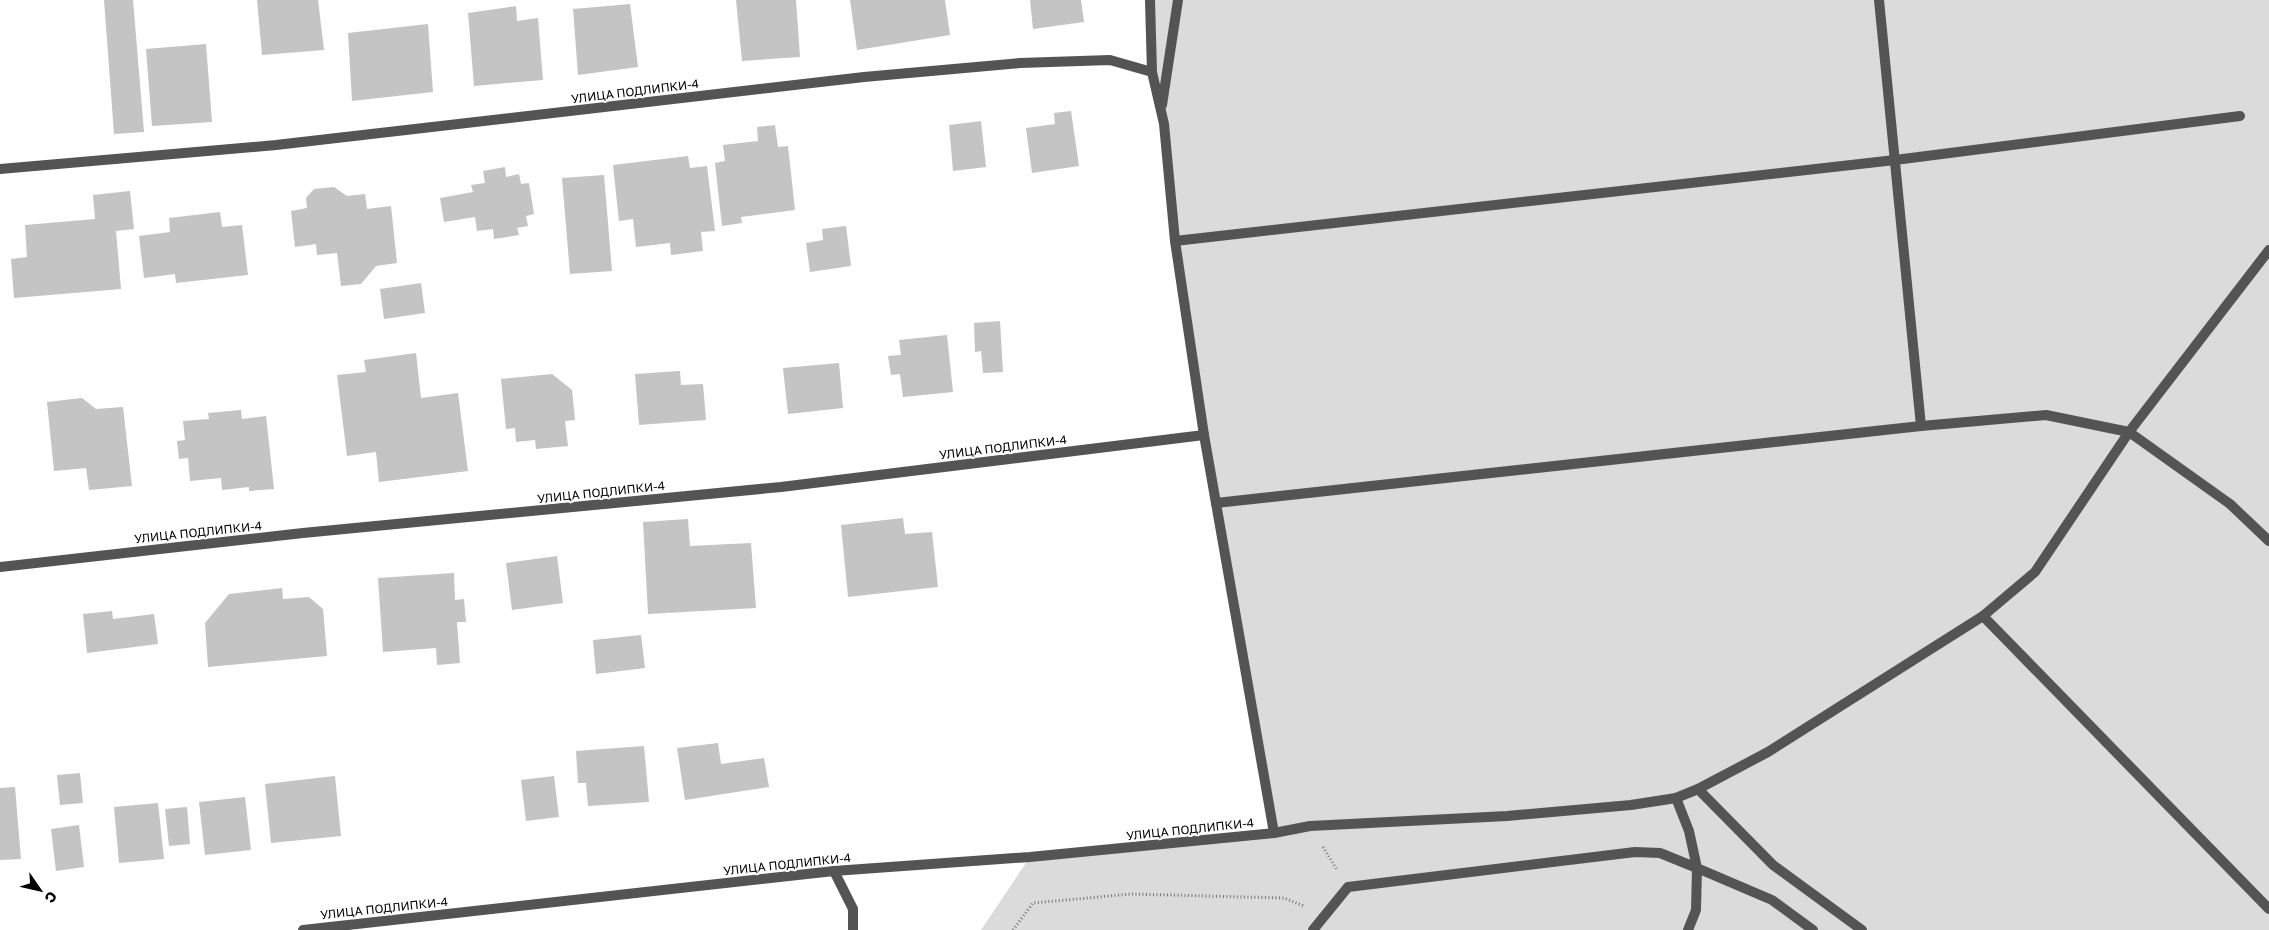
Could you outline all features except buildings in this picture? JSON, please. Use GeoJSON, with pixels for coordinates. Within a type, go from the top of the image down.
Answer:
{"type":"FeatureCollection","features":[{"type":"Feature","properties":{"kind":"street"},"geometry":{"type":"LineString","coordinates":[[1150,0],[1152,72],[1164,124],[1175,241],[1204,435],[1274,833]]}},
{"type":"Feature","properties":{"kind":"street"},"geometry":{"type":"LineString","coordinates":[[1162,112],[1178,0]]}},
{"type":"Feature","properties":{"kind":"street"},"geometry":{"type":"LineString","coordinates":[[1879,0],[1921,426]]}},
{"type":"Feature","properties":{"kind":"street","name":"УЛИЦА ПОДЛИПКИ-4"},"geometry":{"type":"LineString","coordinates":[[0,170],[276,145],[864,77],[1020,63],[1110,60],[1152,72]]}},
{"type":"Feature","properties":{"kind":"street"},"geometry":{"type":"LineString","coordinates":[[1175,241],[1895,160],[2240,116]]}},
{"type":"Feature","properties":{"kind":"street","name":"УЛИЦА ПОДЛИПКИ-4"},"geometry":{"type":"LineString","coordinates":[[303,930],[361,927],[834,871],[1030,858],[1274,833],[1310,826],[1507,816],[1631,805],[1676,798],[1698,790],[1768,752],[1983,616],[2035,572],[2129,432],[2269,250]]}},
{"type":"Feature","properties":{"kind":"street"},"geometry":{"type":"LineString","coordinates":[[1216,503],[1921,426],[2046,415],[2129,432],[2230,504],[2269,541]]}},
{"type":"Feature","properties":{"kind":"street","name":"УЛИЦА ПОДЛИПКИ-4"},"geometry":{"type":"LineString","coordinates":[[0,567],[303,533],[781,487],[1204,435]]}},
{"type":"Feature","properties":{"kind":"street"},"geometry":{"type":"LineString","coordinates":[[1983,616],[2269,909]]}},
{"type":"Feature","properties":{"kind":"street"},"geometry":{"type":"LineString","coordinates":[[1698,790],[1773,865],[1862,930]]}},
{"type":"Feature","properties":{"kind":"street"},"geometry":{"type":"LineString","coordinates":[[1676,798],[1689,831],[1697,868],[1696,910],[1688,930]]}},
{"type":"Feature","properties":{"kind":"street"},"geometry":{"type":"LineString","coordinates":[[1313,930],[1348,887],[1635,852],[1660,852],[1772,900],[1813,930]]}},
{"type":"Feature","properties":{"kind":"street"},"geometry":{"type":"LineString","coordinates":[[834,871],[853,909],[853,930]]}},
{"type":"Feature","properties":{"kind":"path"},"geometry":{"type":"LineString","coordinates":[[1310,826],[1348,887]]}},
{"type":"Feature","properties":{"kind":"path"},"geometry":{"type":"LineString","coordinates":[[1012,930],[1033,903],[1132,894],[1284,898],[1326,915]]}},
{"type":"Feature","properties":{"kind":"shaded area"},"geometry":{"type":"Polygon","coordinates":[[[1150,0],[2269,0],[2269,930],[981,930],[1030,857],[1273,833],[1204,435],[1152,72],[1150,0]]]}}]}
